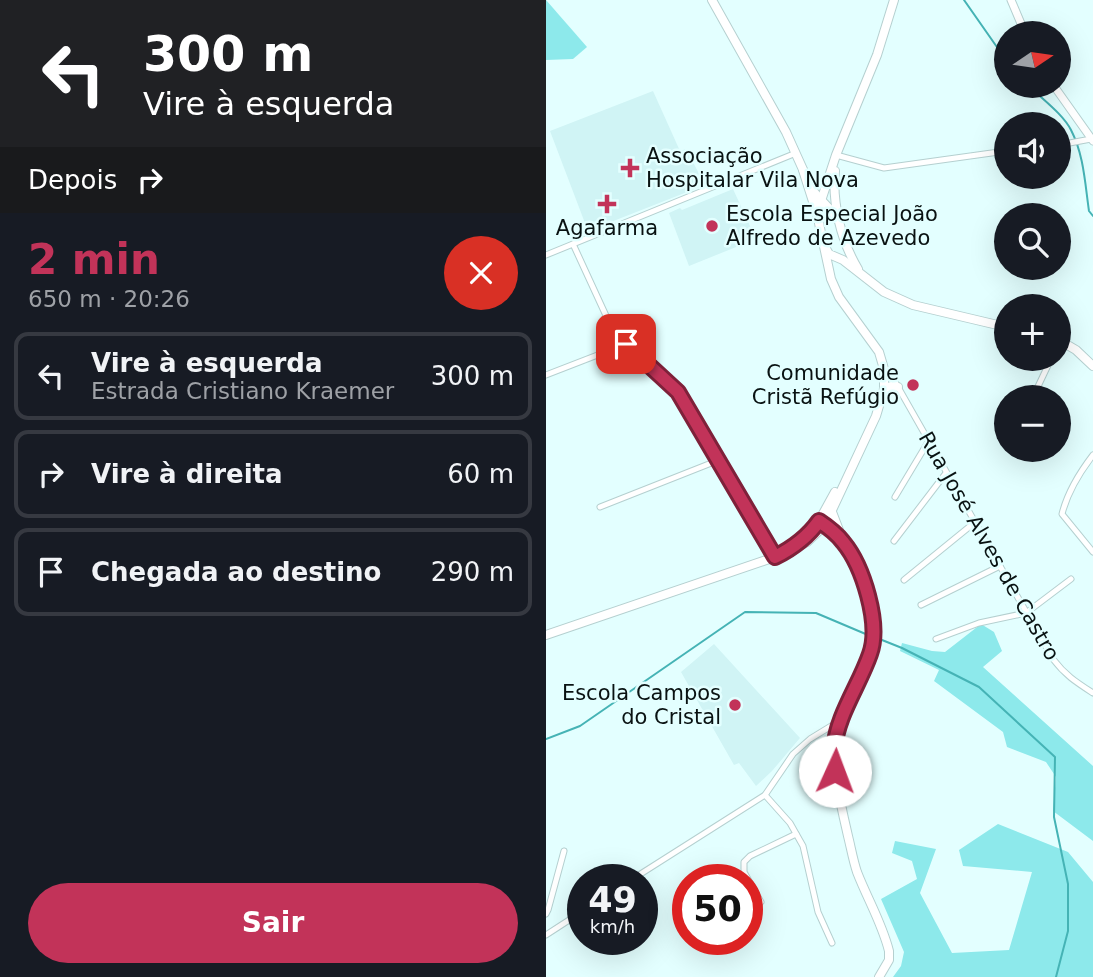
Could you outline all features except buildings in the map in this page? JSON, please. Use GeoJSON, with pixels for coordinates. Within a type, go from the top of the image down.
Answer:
{"type":"FeatureCollection","features":[{"type":"Feature","properties":{"kind":"main road"},"geometry":{"type":"LineString","coordinates":[[712,0],[786,132],[813,190],[839,221]]}},
{"type":"Feature","properties":{"kind":"main road"},"geometry":{"type":"LineString","coordinates":[[817,214],[836,155],[877,55],[894,0]]}},
{"type":"Feature","properties":{"kind":"main road"},"geometry":{"type":"LineString","coordinates":[[836,155],[834,184],[839,221],[844,240],[861,274]]}},
{"type":"Feature","properties":{"kind":"main road"},"geometry":{"type":"LineString","coordinates":[[803,170],[817,214],[828,270],[839,297],[879,352],[885,373],[884,389],[876,416],[816,535],[807,542]]}},
{"type":"Feature","properties":{"kind":"main road"},"geometry":{"type":"LineString","coordinates":[[828,270],[830,264],[841,254],[844,240]]}},
{"type":"Feature","properties":{"kind":"main road"},"geometry":{"type":"LineString","coordinates":[[824,245],[829,254],[838,257],[884,292],[913,305],[994,324]]}},
{"type":"Feature","properties":{"kind":"main road"},"geometry":{"type":"LineString","coordinates":[[1071,347],[1093,366]]}},
{"type":"Feature","properties":{"kind":"main road"},"geometry":{"type":"LineString","coordinates":[[884,389],[898,387]]}},
{"type":"Feature","properties":{"kind":"main road"},"geometry":{"type":"LineString","coordinates":[[794,547],[832,512],[852,465]]}},
{"type":"Feature","properties":{"kind":"main road"},"geometry":{"type":"LineString","coordinates":[[832,512],[857,565],[874,626],[871,653],[841,720],[834,751],[844,820],[856,870],[889,951],[888,960],[878,977]]}},
{"type":"Feature","properties":{"kind":"main road"},"geometry":{"type":"LineString","coordinates":[[822,523],[845,544]]}},
{"type":"Feature","properties":{"kind":"main road"},"geometry":{"type":"LineString","coordinates":[[546,635],[775,557],[807,542],[838,536]]}},
{"type":"Feature","properties":{"kind":"street"},"geometry":{"type":"LineString","coordinates":[[1011,0],[1021,21]]}},
{"type":"Feature","properties":{"kind":"street"},"geometry":{"type":"LineString","coordinates":[[1062,98],[1092,140],[1071,143]]}},
{"type":"Feature","properties":{"kind":"street"},"geometry":{"type":"LineString","coordinates":[[546,255],[796,153]]}},
{"type":"Feature","properties":{"kind":"street"},"geometry":{"type":"LineString","coordinates":[[836,155],[884,168],[994,153]]}},
{"type":"Feature","properties":{"kind":"street"},"geometry":{"type":"LineString","coordinates":[[573,244],[614,333],[678,392],[775,557]]}},
{"type":"Feature","properties":{"kind":"street"},"geometry":{"type":"LineString","coordinates":[[546,375],[626,344]]}},
{"type":"Feature","properties":{"kind":"street","name":"Rua José Alves de Castro"},"geometry":{"type":"LineString","coordinates":[[885,373],[898,387],[1053,659],[1072,680],[1093,693]]}},
{"type":"Feature","properties":{"kind":"street"},"geometry":{"type":"LineString","coordinates":[[895,497],[928,442]]}},
{"type":"Feature","properties":{"kind":"street"},"geometry":{"type":"LineString","coordinates":[[1093,455],[1085,465],[1062,514],[1093,552]]}},
{"type":"Feature","properties":{"kind":"street"},"geometry":{"type":"LineString","coordinates":[[600,507],[719,460]]}},
{"type":"Feature","properties":{"kind":"street"},"geometry":{"type":"LineString","coordinates":[[894,541],[946,473]]}},
{"type":"Feature","properties":{"kind":"street"},"geometry":{"type":"LineString","coordinates":[[904,580],[974,523]]}},
{"type":"Feature","properties":{"kind":"street"},"geometry":{"type":"LineString","coordinates":[[921,605],[1000,566]]}},
{"type":"Feature","properties":{"kind":"street"},"geometry":{"type":"LineString","coordinates":[[936,639],[979,623],[1026,613],[1071,579]]}},
{"type":"Feature","properties":{"kind":"street"},"geometry":{"type":"LineString","coordinates":[[656,864],[765,795],[793,754],[810,739],[841,720]]}},
{"type":"Feature","properties":{"kind":"street"},"geometry":{"type":"LineString","coordinates":[[765,795],[790,823],[803,846],[818,912],[832,943]]}},
{"type":"Feature","properties":{"kind":"street"},"geometry":{"type":"LineString","coordinates":[[744,864],[750,856],[796,834]]}},
{"type":"Feature","properties":{"kind":"street"},"geometry":{"type":"LineString","coordinates":[[546,914],[564,851]]}},
{"type":"Feature","properties":{"kind":"street"},"geometry":{"type":"LineString","coordinates":[[546,934],[567,921]]}},
{"type":"Feature","properties":{"kind":"shaded area"},"geometry":{"type":"Polygon","coordinates":[[[546,0],[587,47],[573,59],[546,60],[546,0]]]}},
{"type":"Feature","properties":{"kind":"shaded area","name":"Associação Hospitalar Vila Nova"},"geometry":{"type":"Polygon","coordinates":[[[653,91],[680,151],[686,149],[705,185],[588,231],[550,131],[653,91]]]}},
{"type":"Feature","properties":{"kind":"shaded area","name":"Escola Especial João Alfredo de Azevedo"},"geometry":{"type":"Polygon","coordinates":[[[733,189],[756,239],[689,266],[669,213],[733,189]]]}},
{"type":"Feature","properties":{"kind":"shaded area"},"geometry":{"type":"Polygon","coordinates":[[[981,624],[994,632],[1002,651],[983,667],[1093,766],[1093,841],[1053,811],[1056,777],[1046,762],[1007,747],[1003,732],[934,681],[939,670],[900,651],[902,643],[945,652],[981,624]]]}},
{"type":"Feature","properties":{"kind":"shaded area","name":"Escola Campos do Cristal"},"geometry":{"type":"Polygon","coordinates":[[[714,644],[800,738],[756,786],[739,763],[734,765],[681,672],[714,644]]]}},
{"type":"Feature","properties":{"kind":"shaded area"},"geometry":{"type":"Polygon","coordinates":[[[998,824],[1068,852],[1093,882],[1093,977],[893,977],[901,966],[904,952],[881,899],[917,879],[912,861],[892,853],[895,841],[936,849],[920,893],[952,953],[1009,950],[1032,872],[963,866],[959,850],[998,824]]]}},
{"type":"Feature","properties":{"kind":"waterway"},"geometry":{"type":"LineString","coordinates":[[964,0],[994,43]]}},
{"type":"Feature","properties":{"kind":"waterway"},"geometry":{"type":"LineString","coordinates":[[1042,98],[1058,112],[1071,130],[1081,159],[1089,211],[1093,216]]}},
{"type":"Feature","properties":{"kind":"waterway"},"geometry":{"type":"LineString","coordinates":[[546,739],[580,726],[745,612],[816,613],[868,635]]}},
{"type":"Feature","properties":{"kind":"waterway"},"geometry":{"type":"LineString","coordinates":[[877,638],[979,687],[1055,757],[1054,817],[1068,884],[1068,931],[1056,977]]}},
{"type":"Feature","properties":{"kind":"place","name":"Associação Hospitalar Vila Nova"},"geometry":{"type":"Point","coordinates":[630,168]}},
{"type":"Feature","properties":{"kind":"place","name":"Agafarma"},"geometry":{"type":"Point","coordinates":[607,204]}},
{"type":"Feature","properties":{"kind":"place","name":"Escola Especial João Alfredo de Azevedo"},"geometry":{"type":"Point","coordinates":[712,226]}},
{"type":"Feature","properties":{"kind":"place","name":"Comunidade Cristã Refúgio"},"geometry":{"type":"Point","coordinates":[913,385]}},
{"type":"Feature","properties":{"kind":"place","name":"Escola Campos do Cristal"},"geometry":{"type":"Point","coordinates":[735,705]}},
{"type":"Feature","properties":{"kind":"route"},"geometry":{"type":"LineString","coordinates":[[626,344],[678,392],[775,557],[794,547],[819,521],[845,544],[857,565],[874,626],[874,640],[836,735],[835,771]]}}]}
